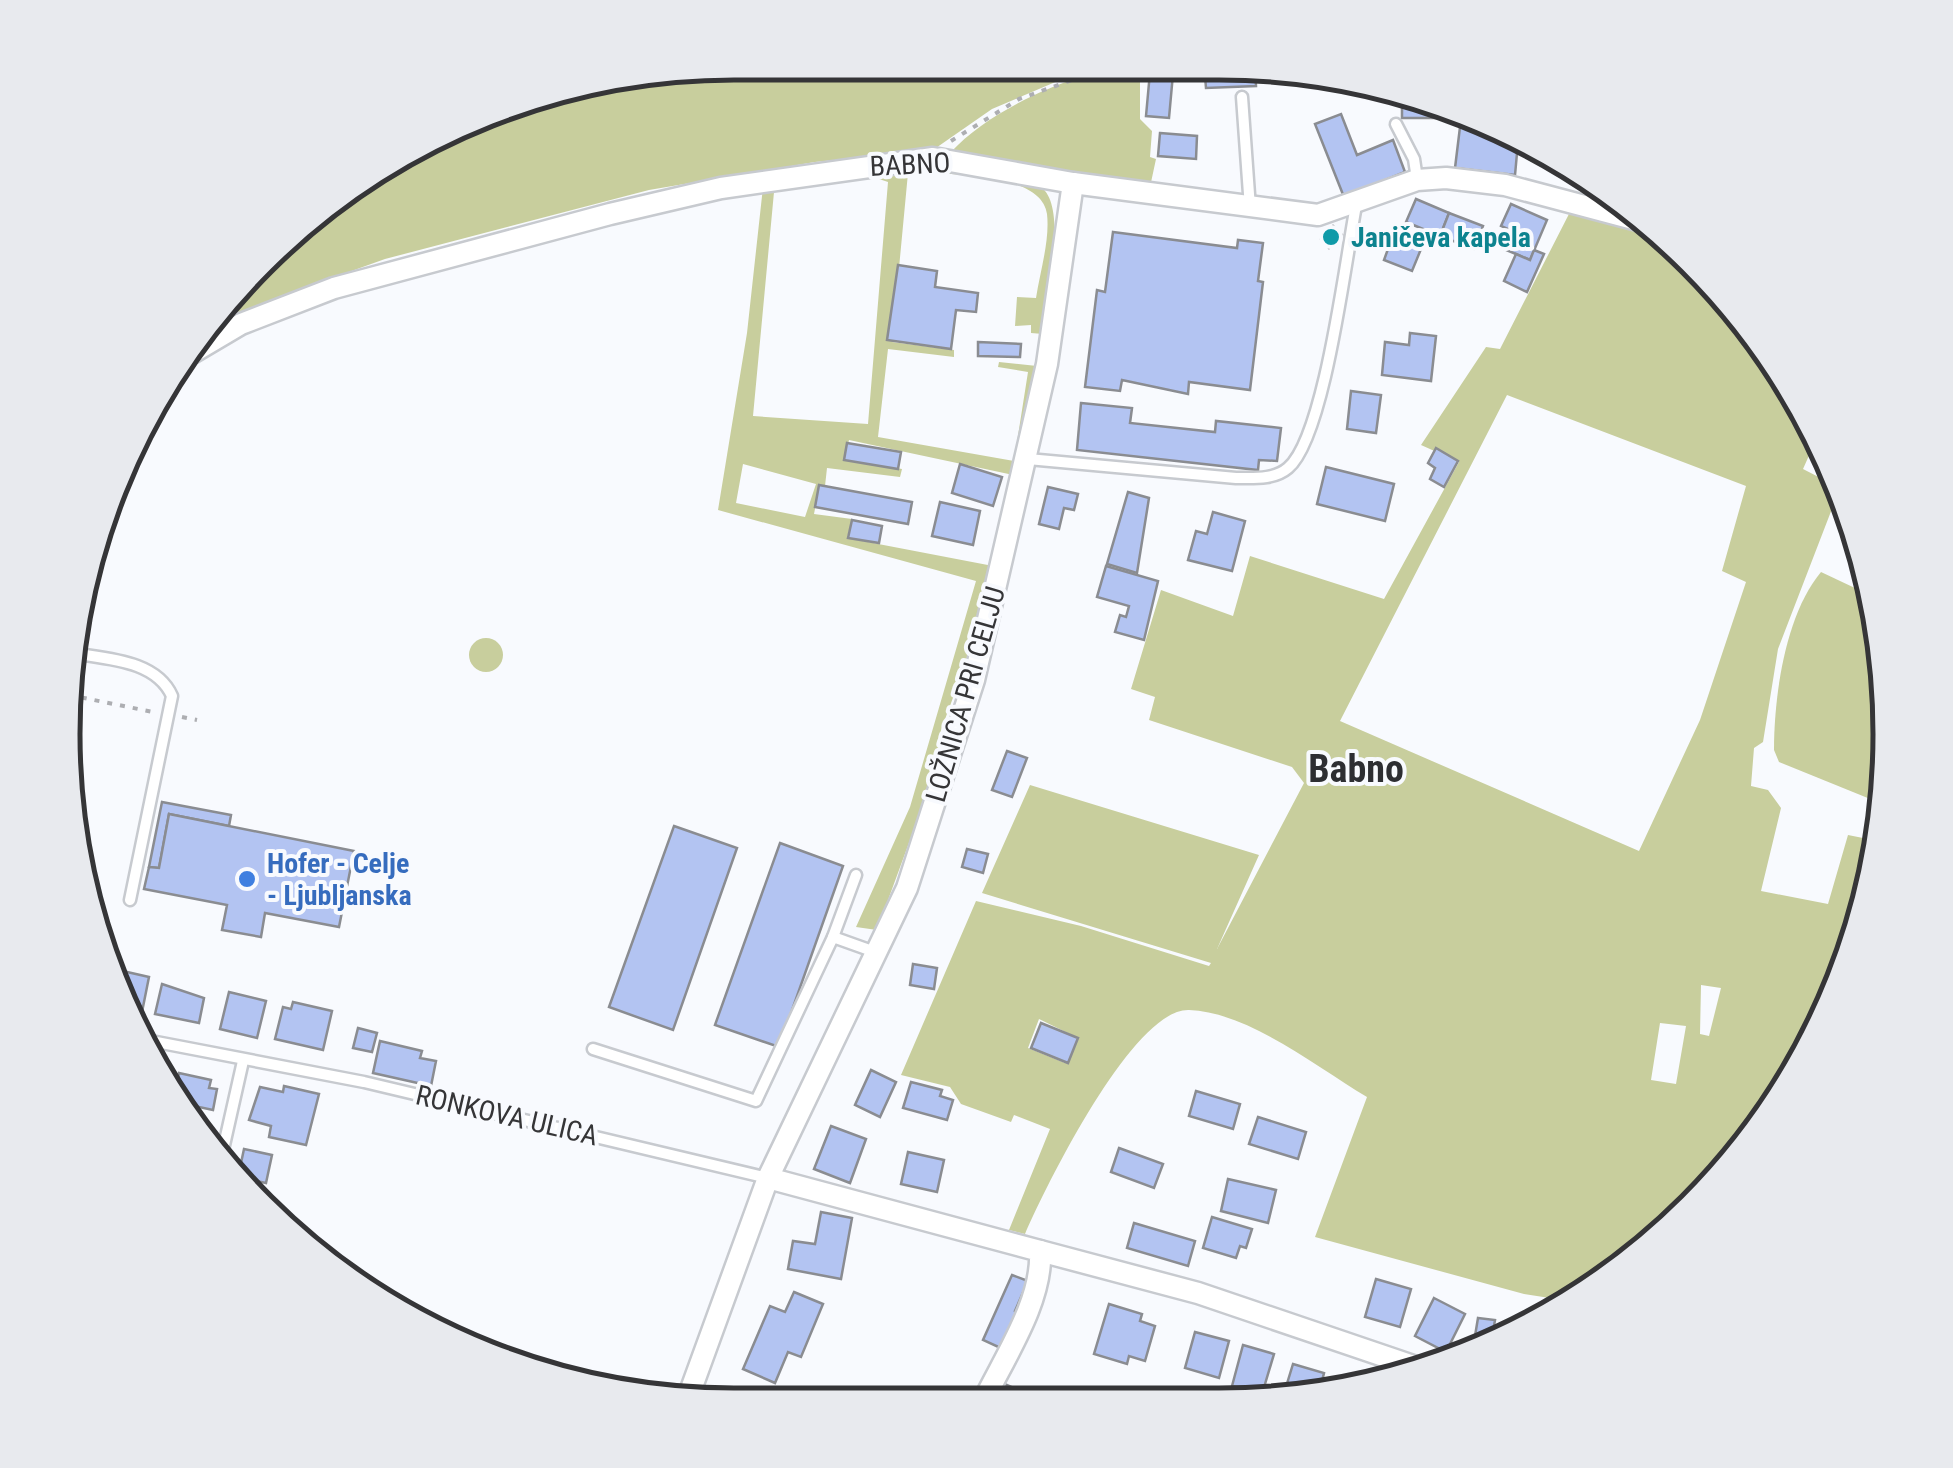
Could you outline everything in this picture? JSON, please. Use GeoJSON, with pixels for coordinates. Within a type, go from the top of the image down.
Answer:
{"type":"FeatureCollection","features":[{"type":"Feature","properties":{"kind":"street","name":"BABNO"},"geometry":{"type":"LineString","coordinates":[[211,342],[242,324],[334,288],[610,214],[721,188],[933,158],[1073,183],[1318,215],[1417,180],[1446,178],[1505,185],[1617,215]]}},
{"type":"Feature","properties":{"kind":"street","name":"LOŽNICA PRI CELJU"},"geometry":{"type":"LineString","coordinates":[[692,1387],[768,1178],[907,888],[974,680],[1047,364],[1073,183]]}},
{"type":"Feature","properties":{"kind":"street"},"geometry":{"type":"LineString","coordinates":[[768,1178],[1198,1293],[1401,1362]]}},
{"type":"Feature","properties":{"kind":"street"},"geometry":{"type":"LineString","coordinates":[[989,1388],[1039,1276],[1040,1252]]}},
{"type":"Feature","properties":{"kind":"lane"},"geometry":{"type":"LineString","coordinates":[[1242,97],[1250,209]]}},
{"type":"Feature","properties":{"kind":"lane"},"geometry":{"type":"LineString","coordinates":[[1396,124],[1414,159],[1417,180]]}},
{"type":"Feature","properties":{"kind":"lane"},"geometry":{"type":"LineString","coordinates":[[1028,459],[1236,478],[1270,478],[1288,468],[1314,426],[1357,200]]}},
{"type":"Feature","properties":{"kind":"lane"},"geometry":{"type":"LineString","coordinates":[[85,655],[126,663],[164,680],[172,696],[130,900]]}},
{"type":"Feature","properties":{"kind":"lane"},"geometry":{"type":"LineString","coordinates":[[593,1049],[756,1102],[833,937],[856,875]]}},
{"type":"Feature","properties":{"kind":"lane"},"geometry":{"type":"LineString","coordinates":[[833,937],[876,953]]}},
{"type":"Feature","properties":{"kind":"lane","name":"RONKOVA ULICA"},"geometry":{"type":"LineString","coordinates":[[158,1043],[364,1082],[768,1178]]}},
{"type":"Feature","properties":{"kind":"lane"},"geometry":{"type":"LineString","coordinates":[[224,1143],[243,1061]]}},
{"type":"Feature","properties":{"kind":"path"},"geometry":{"type":"LineString","coordinates":[[933,158],[992,112],[1067,80]]}},
{"type":"Feature","properties":{"kind":"path"},"geometry":{"type":"LineString","coordinates":[[1391,103],[1396,124]]}},
{"type":"Feature","properties":{"kind":"path"},"geometry":{"type":"LineString","coordinates":[[81,697],[197,720]]}},
{"type":"Feature","properties":{"kind":"green space"},"geometry":{"type":"Polygon","coordinates":[[[1060,80],[992,109],[933,150],[815,162],[649,190],[385,259],[268,301],[227,321],[303,242],[371,190],[445,147],[565,102],[691,81],[1060,80]]]}},
{"type":"Feature","properties":{"kind":"green space"},"geometry":{"type":"Polygon","coordinates":[[[1140,80],[1140,119],[1152,131],[1150,157],[1156,159],[1150,187],[951,152],[989,120],[1064,83],[1140,80]]]}},
{"type":"Feature","properties":{"kind":"green space"},"geometry":{"type":"Polygon","coordinates":[[[925,168],[984,172],[1013,176],[1039,186],[1048,196],[1053,212],[1054,254],[1043,334],[1031,333],[1031,325],[1015,326],[1017,297],[1036,298],[1047,234],[1047,214],[1041,200],[1027,189],[988,177],[908,173],[892,342],[954,350],[954,357],[888,349],[878,437],[1014,461],[1028,372],[998,367],[999,362],[1037,366],[1018,476],[849,440],[845,459],[902,469],[900,477],[827,468],[825,486],[819,488],[814,514],[852,519],[847,538],[993,566],[967,660],[941,730],[935,772],[877,930],[856,927],[910,807],[976,581],[718,510],[747,333],[763,187],[925,168]],[[876,178],[774,192],[753,416],[868,424],[888,182],[876,178]],[[743,464],[736,503],[805,517],[816,484],[743,464]]]}},
{"type":"Feature","properties":{"kind":"green space"},"geometry":{"type":"Polygon","coordinates":[[[1570,212],[1637,231],[1711,303],[1738,336],[1806,445],[1810,454],[1803,469],[1820,478],[1832,508],[1778,649],[1763,742],[1754,748],[1751,786],[1768,790],[1781,808],[1761,891],[1828,904],[1848,835],[1864,838],[1851,903],[1806,1023],[1763,1097],[1711,1165],[1650,1226],[1549,1298],[1315,1237],[1367,1097],[1258,1030],[1212,1013],[1189,1010],[1167,1017],[1118,1068],[1071,1142],[1025,1234],[1009,1230],[1050,1129],[1014,1115],[1011,1122],[961,1104],[950,1087],[901,1075],[976,901],[1081,926],[1209,966],[1211,963],[982,893],[1030,785],[1259,855],[1217,949],[1304,783],[1292,767],[1149,720],[1155,697],[1131,689],[1161,590],[1233,616],[1250,556],[1384,599],[1459,462],[1421,445],[1486,347],[1500,349],[1570,212]],[[1507,395],[1340,721],[1639,851],[1700,720],[1746,582],[1722,571],[1746,486],[1507,395]],[[1701,985],[1700,1034],[1709,1036],[1721,988],[1701,985]],[[1039,1019],[1028,1048],[1065,1063],[1076,1037],[1039,1019]],[[1660,1023],[1651,1080],[1676,1084],[1686,1026],[1660,1023]]]}},
{"type":"Feature","properties":{"kind":"green space"},"geometry":{"type":"Polygon","coordinates":[[[1821,572],[1856,589],[1872,691],[1869,799],[1779,762],[1774,750],[1784,657],[1798,610],[1821,572]]]}},
{"type":"Feature","properties":{"kind":"green space"},"geometry":{"type":"Polygon","coordinates":[[[486,638],[498,643],[503,655],[498,667],[486,672],[474,667],[469,655],[474,643],[486,638]]]}},
{"type":"Feature","properties":{"kind":"building"},"geometry":{"type":"Polygon","coordinates":[[[1149,80],[1172,80],[1169,118],[1146,116],[1149,80]]]}},
{"type":"Feature","properties":{"kind":"building"},"geometry":{"type":"Polygon","coordinates":[[[1205,80],[1256,81],[1256,86],[1206,88],[1205,80]]]}},
{"type":"Feature","properties":{"kind":"building"},"geometry":{"type":"Polygon","coordinates":[[[1402,106],[1437,118],[1402,118],[1402,106]]]}},
{"type":"Feature","properties":{"kind":"building"},"geometry":{"type":"Polygon","coordinates":[[[1341,114],[1357,155],[1393,140],[1405,172],[1344,197],[1315,124],[1341,114]]]}},
{"type":"Feature","properties":{"kind":"building"},"geometry":{"type":"Polygon","coordinates":[[[1460,127],[1517,152],[1515,175],[1455,168],[1460,127]]]}},
{"type":"Feature","properties":{"kind":"building"},"geometry":{"type":"Polygon","coordinates":[[[1160,133],[1197,136],[1196,159],[1158,156],[1160,133]]]}},
{"type":"Feature","properties":{"kind":"building"},"geometry":{"type":"Polygon","coordinates":[[[1416,199],[1449,213],[1440,236],[1406,222],[1416,199]]]}},
{"type":"Feature","properties":{"kind":"building"},"geometry":{"type":"Polygon","coordinates":[[[1511,204],[1547,220],[1530,260],[1504,249],[1512,231],[1501,226],[1511,204]]]}},
{"type":"Feature","properties":{"kind":"building"},"geometry":{"type":"Polygon","coordinates":[[[1449,213],[1483,226],[1474,249],[1440,236],[1449,213]]]}},
{"type":"Feature","properties":{"kind":"building"},"geometry":{"type":"Polygon","coordinates":[[[1333,226],[1342,235],[1329,248],[1321,239],[1333,226]]]}},
{"type":"Feature","properties":{"kind":"building"},"geometry":{"type":"Polygon","coordinates":[[[1113,232],[1237,248],[1238,240],[1263,243],[1258,281],[1263,282],[1250,390],[1189,382],[1188,394],[1122,380],[1120,391],[1085,387],[1097,290],[1105,292],[1113,232]]]}},
{"type":"Feature","properties":{"kind":"building"},"geometry":{"type":"Polygon","coordinates":[[[1392,238],[1421,249],[1412,271],[1384,260],[1392,238]]]}},
{"type":"Feature","properties":{"kind":"building"},"geometry":{"type":"Polygon","coordinates":[[[1534,250],[1544,254],[1527,292],[1504,281],[1516,254],[1530,260],[1534,250]]]}},
{"type":"Feature","properties":{"kind":"building"},"geometry":{"type":"Polygon","coordinates":[[[898,265],[937,271],[935,287],[978,293],[976,312],[956,310],[951,349],[887,340],[898,265]]]}},
{"type":"Feature","properties":{"kind":"building"},"geometry":{"type":"Polygon","coordinates":[[[1410,333],[1436,336],[1431,381],[1382,375],[1385,342],[1409,345],[1410,333]]]}},
{"type":"Feature","properties":{"kind":"building"},"geometry":{"type":"Polygon","coordinates":[[[978,342],[1021,344],[1020,357],[978,356],[978,342]]]}},
{"type":"Feature","properties":{"kind":"building"},"geometry":{"type":"Polygon","coordinates":[[[1351,391],[1381,395],[1376,433],[1347,429],[1351,391]]]}},
{"type":"Feature","properties":{"kind":"building"},"geometry":{"type":"Polygon","coordinates":[[[1081,403],[1132,408],[1130,423],[1215,432],[1216,421],[1281,428],[1277,461],[1259,460],[1258,470],[1077,450],[1081,403]]]}},
{"type":"Feature","properties":{"kind":"building"},"geometry":{"type":"Polygon","coordinates":[[[847,443],[901,452],[898,469],[844,460],[847,443]]]}},
{"type":"Feature","properties":{"kind":"building"},"geometry":{"type":"Polygon","coordinates":[[[1436,448],[1458,461],[1444,487],[1430,479],[1435,468],[1428,463],[1436,448]]]}},
{"type":"Feature","properties":{"kind":"building"},"geometry":{"type":"Polygon","coordinates":[[[960,464],[1002,477],[993,506],[952,493],[960,464]]]}},
{"type":"Feature","properties":{"kind":"building"},"geometry":{"type":"Polygon","coordinates":[[[1326,467],[1394,484],[1385,521],[1317,504],[1326,467]]]}},
{"type":"Feature","properties":{"kind":"building"},"geometry":{"type":"Polygon","coordinates":[[[819,485],[912,502],[908,524],[815,507],[819,485]]]}},
{"type":"Feature","properties":{"kind":"building"},"geometry":{"type":"Polygon","coordinates":[[[1048,487],[1078,494],[1074,510],[1064,508],[1059,529],[1039,524],[1048,487]]]}},
{"type":"Feature","properties":{"kind":"building"},"geometry":{"type":"Polygon","coordinates":[[[1128,492],[1149,498],[1137,573],[1107,564],[1128,492]]]}},
{"type":"Feature","properties":{"kind":"building"},"geometry":{"type":"Polygon","coordinates":[[[940,502],[980,511],[973,545],[932,536],[940,502]]]}},
{"type":"Feature","properties":{"kind":"building"},"geometry":{"type":"Polygon","coordinates":[[[1213,512],[1245,521],[1232,571],[1188,560],[1196,531],[1207,534],[1213,512]]]}},
{"type":"Feature","properties":{"kind":"building"},"geometry":{"type":"Polygon","coordinates":[[[852,520],[882,526],[879,543],[848,538],[852,520]]]}},
{"type":"Feature","properties":{"kind":"building"},"geometry":{"type":"Polygon","coordinates":[[[1106,566],[1158,581],[1144,640],[1115,632],[1120,615],[1126,617],[1129,606],[1097,597],[1106,566]]]}},
{"type":"Feature","properties":{"kind":"building"},"geometry":{"type":"Polygon","coordinates":[[[1007,751],[1027,758],[1012,797],[992,790],[1007,751]]]}},
{"type":"Feature","properties":{"kind":"building"},"geometry":{"type":"Polygon","coordinates":[[[162,802],[231,815],[229,826],[169,814],[159,868],[149,867],[162,802]]]}},
{"type":"Feature","properties":{"kind":"building","name":"Hofer - Celje - Ljubljanska"},"geometry":{"type":"Polygon","coordinates":[[[169,814],[354,851],[339,927],[265,913],[261,937],[222,930],[227,905],[144,889],[149,867],[159,868],[169,814]]]}},
{"type":"Feature","properties":{"kind":"building"},"geometry":{"type":"Polygon","coordinates":[[[674,826],[737,848],[673,1030],[609,1007],[674,826]]]}},
{"type":"Feature","properties":{"kind":"building"},"geometry":{"type":"Polygon","coordinates":[[[780,843],[843,866],[779,1047],[715,1025],[780,843]]]}},
{"type":"Feature","properties":{"kind":"building"},"geometry":{"type":"Polygon","coordinates":[[[967,849],[988,854],[983,873],[962,867],[967,849]]]}},
{"type":"Feature","properties":{"kind":"building"},"geometry":{"type":"Polygon","coordinates":[[[913,964],[937,968],[934,989],[910,985],[913,964]]]}},
{"type":"Feature","properties":{"kind":"building"},"geometry":{"type":"Polygon","coordinates":[[[125,972],[149,977],[142,1012],[125,972]]]}},
{"type":"Feature","properties":{"kind":"building"},"geometry":{"type":"Polygon","coordinates":[[[162,984],[204,998],[199,1023],[155,1014],[162,984]]]}},
{"type":"Feature","properties":{"kind":"building"},"geometry":{"type":"Polygon","coordinates":[[[229,992],[266,1001],[257,1038],[220,1029],[229,992]]]}},
{"type":"Feature","properties":{"kind":"building"},"geometry":{"type":"Polygon","coordinates":[[[293,1002],[332,1011],[323,1050],[275,1039],[283,1007],[291,1009],[293,1002]]]}},
{"type":"Feature","properties":{"kind":"building"},"geometry":{"type":"Polygon","coordinates":[[[1041,1023],[1078,1038],[1068,1063],[1031,1048],[1041,1023]]]}},
{"type":"Feature","properties":{"kind":"building"},"geometry":{"type":"Polygon","coordinates":[[[358,1028],[377,1033],[372,1052],[353,1048],[358,1028]]]}},
{"type":"Feature","properties":{"kind":"building"},"geometry":{"type":"Polygon","coordinates":[[[380,1041],[422,1051],[420,1058],[436,1061],[431,1086],[373,1073],[380,1041]]]}},
{"type":"Feature","properties":{"kind":"building"},"geometry":{"type":"Polygon","coordinates":[[[871,1070],[896,1082],[880,1117],[855,1105],[871,1070]]]}},
{"type":"Feature","properties":{"kind":"building"},"geometry":{"type":"Polygon","coordinates":[[[179,1073],[211,1080],[209,1088],[217,1089],[213,1110],[197,1107],[179,1073]]]}},
{"type":"Feature","properties":{"kind":"building"},"geometry":{"type":"Polygon","coordinates":[[[911,1082],[942,1090],[940,1096],[953,1100],[947,1120],[903,1108],[911,1082]]]}},
{"type":"Feature","properties":{"kind":"building"},"geometry":{"type":"Polygon","coordinates":[[[284,1086],[319,1094],[306,1145],[269,1137],[271,1126],[249,1120],[260,1087],[283,1092],[284,1086]]]}},
{"type":"Feature","properties":{"kind":"building"},"geometry":{"type":"Polygon","coordinates":[[[1196,1091],[1240,1104],[1233,1129],[1189,1116],[1196,1091]]]}},
{"type":"Feature","properties":{"kind":"building"},"geometry":{"type":"Polygon","coordinates":[[[1258,1117],[1306,1132],[1298,1159],[1249,1144],[1258,1117]]]}},
{"type":"Feature","properties":{"kind":"building"},"geometry":{"type":"Polygon","coordinates":[[[831,1126],[866,1139],[850,1183],[814,1169],[831,1126]]]}},
{"type":"Feature","properties":{"kind":"building"},"geometry":{"type":"Polygon","coordinates":[[[1119,1148],[1163,1164],[1154,1188],[1111,1172],[1119,1148]]]}},
{"type":"Feature","properties":{"kind":"building"},"geometry":{"type":"Polygon","coordinates":[[[244,1149],[272,1155],[266,1183],[258,1181],[241,1164],[244,1149]]]}},
{"type":"Feature","properties":{"kind":"building"},"geometry":{"type":"Polygon","coordinates":[[[908,1152],[944,1160],[937,1192],[901,1184],[908,1152]]]}},
{"type":"Feature","properties":{"kind":"building"},"geometry":{"type":"Polygon","coordinates":[[[1228,1179],[1276,1190],[1268,1223],[1221,1211],[1228,1179]]]}},
{"type":"Feature","properties":{"kind":"building"},"geometry":{"type":"Polygon","coordinates":[[[821,1212],[852,1218],[841,1279],[788,1269],[793,1241],[815,1244],[821,1212]]]}},
{"type":"Feature","properties":{"kind":"building"},"geometry":{"type":"Polygon","coordinates":[[[1212,1217],[1252,1229],[1246,1248],[1240,1246],[1236,1258],[1203,1248],[1212,1217]]]}},
{"type":"Feature","properties":{"kind":"building"},"geometry":{"type":"Polygon","coordinates":[[[1134,1223],[1195,1241],[1188,1266],[1127,1248],[1134,1223]]]}},
{"type":"Feature","properties":{"kind":"building"},"geometry":{"type":"Polygon","coordinates":[[[1012,1275],[1028,1281],[1015,1311],[1021,1314],[1005,1350],[983,1340],[1012,1275]]]}},
{"type":"Feature","properties":{"kind":"building"},"geometry":{"type":"Polygon","coordinates":[[[1376,1279],[1411,1289],[1400,1327],[1365,1317],[1376,1279]]]}},
{"type":"Feature","properties":{"kind":"building"},"geometry":{"type":"Polygon","coordinates":[[[794,1292],[823,1304],[801,1357],[788,1352],[775,1383],[743,1369],[770,1306],[785,1312],[794,1292]]]}},
{"type":"Feature","properties":{"kind":"building"},"geometry":{"type":"Polygon","coordinates":[[[1434,1298],[1465,1314],[1449,1345],[1440,1349],[1415,1336],[1434,1298]]]}},
{"type":"Feature","properties":{"kind":"building"},"geometry":{"type":"Polygon","coordinates":[[[1109,1304],[1142,1314],[1140,1321],[1155,1326],[1145,1361],[1129,1356],[1127,1364],[1094,1354],[1109,1304]]]}},
{"type":"Feature","properties":{"kind":"building"},"geometry":{"type":"Polygon","coordinates":[[[1478,1318],[1495,1320],[1494,1327],[1475,1335],[1478,1318]]]}},
{"type":"Feature","properties":{"kind":"building"},"geometry":{"type":"Polygon","coordinates":[[[1195,1332],[1229,1341],[1219,1378],[1185,1368],[1195,1332]]]}},
{"type":"Feature","properties":{"kind":"building"},"geometry":{"type":"Polygon","coordinates":[[[1243,1345],[1274,1354],[1264,1387],[1232,1386],[1243,1345]]]}},
{"type":"Feature","properties":{"kind":"building"},"geometry":{"type":"Polygon","coordinates":[[[1293,1364],[1324,1373],[1323,1379],[1287,1384],[1293,1364]]]}},
{"type":"Feature","properties":{"kind":"place","name":"Janičeva kapela"},"geometry":{"type":"Point","coordinates":[1331,237]}},
{"type":"Feature","properties":{"kind":"place","name":"Hofer - Celje - Ljubljanska"},"geometry":{"type":"Point","coordinates":[247,879]}},
{"type":"Feature","properties":{"kind":"district","name":"Babno"},"geometry":{"type":"Point","coordinates":[1356,769]}}]}
